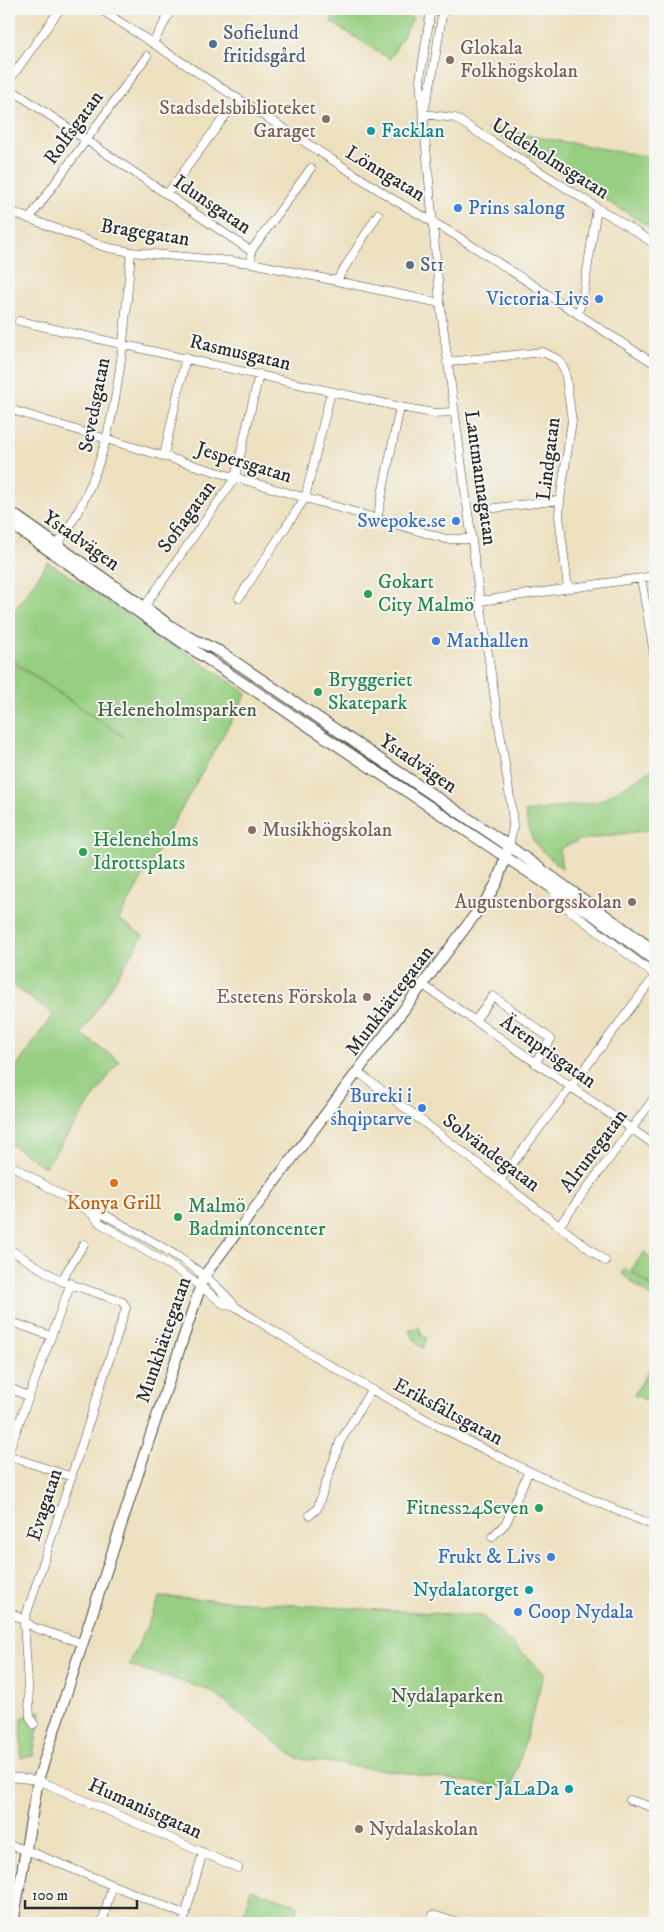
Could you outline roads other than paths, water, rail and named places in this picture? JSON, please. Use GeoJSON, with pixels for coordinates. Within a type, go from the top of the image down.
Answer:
{"type":"FeatureCollection","features":[{"type":"Feature","properties":{"kind":"main road","name":"Ystadvägen"},"geometry":{"type":"LineString","coordinates":[[9,511],[55,549],[141,610],[506,856],[655,961]]}},
{"type":"Feature","properties":{"kind":"main road","name":"Ystadvägen"},"geometry":{"type":"LineString","coordinates":[[9,523],[55,549]]}},
{"type":"Feature","properties":{"kind":"main road","name":"Ystadvägen"},"geometry":{"type":"LineString","coordinates":[[141,610],[189,637],[219,651],[509,846],[655,951]]}},
{"type":"Feature","properties":{"kind":"main road","name":"Munkhättegatan"},"geometry":{"type":"LineString","coordinates":[[13,1923],[38,1780],[204,1276],[489,896],[497,882],[509,846]]}},
{"type":"Feature","properties":{"kind":"street"},"geometry":{"type":"LineString","coordinates":[[9,81],[60,9]]}},
{"type":"Feature","properties":{"kind":"street","name":"Lönngatan"},"geometry":{"type":"LineString","coordinates":[[100,9],[390,198],[433,221],[578,312],[655,364]]}},
{"type":"Feature","properties":{"kind":"street"},"geometry":{"type":"LineString","coordinates":[[153,43],[172,9]]}},
{"type":"Feature","properties":{"kind":"street","name":"Lantmannagatan"},"geometry":{"type":"LineString","coordinates":[[431,9],[420,80],[440,303],[480,601],[512,811],[513,826],[509,846]]}},
{"type":"Feature","properties":{"kind":"street","name":"Lantmannagatan"},"geometry":{"type":"LineString","coordinates":[[423,114],[433,72],[443,9]]}},
{"type":"Feature","properties":{"kind":"street","name":"Rolfsgatan"},"geometry":{"type":"LineString","coordinates":[[29,219],[147,56]]}},
{"type":"Feature","properties":{"kind":"street","name":"Idunsgatan"},"geometry":{"type":"LineString","coordinates":[[9,88],[251,251],[252,263],[337,280],[398,296],[440,303]]}},
{"type":"Feature","properties":{"kind":"street"},"geometry":{"type":"LineString","coordinates":[[167,194],[228,112]]}},
{"type":"Feature","properties":{"kind":"street","name":"Uddeholmsgatan"},"geometry":{"type":"LineString","coordinates":[[423,114],[454,118],[655,244]]}},
{"type":"Feature","properties":{"kind":"street"},"geometry":{"type":"LineString","coordinates":[[251,251],[311,168]]}},
{"type":"Feature","properties":{"kind":"street"},"geometry":{"type":"LineString","coordinates":[[578,312],[582,302],[597,208]]}},
{"type":"Feature","properties":{"kind":"street","name":"Bragegatan"},"geometry":{"type":"LineString","coordinates":[[9,211],[105,247],[131,252],[252,263]]}},
{"type":"Feature","properties":{"kind":"street"},"geometry":{"type":"LineString","coordinates":[[337,280],[378,214]]}},
{"type":"Feature","properties":{"kind":"street","name":"Sevedsgatan"},"geometry":{"type":"LineString","coordinates":[[55,549],[83,502],[107,441],[118,387],[131,252]]}},
{"type":"Feature","properties":{"kind":"street","name":"Rasmusgatan"},"geometry":{"type":"LineString","coordinates":[[20,322],[186,357],[400,407],[433,413],[454,412]]}},
{"type":"Feature","properties":{"kind":"street","name":"Lindgatan"},"geometry":{"type":"LineString","coordinates":[[447,362],[542,352],[559,360],[565,371],[572,421],[560,500],[568,588]]}},
{"type":"Feature","properties":{"kind":"street"},"geometry":{"type":"LineString","coordinates":[[164,455],[186,357]]}},
{"type":"Feature","properties":{"kind":"street","name":"Sofiagatan"},"geometry":{"type":"LineString","coordinates":[[141,610],[235,478],[258,374]]}},
{"type":"Feature","properties":{"kind":"street"},"geometry":{"type":"LineString","coordinates":[[239,598],[305,498],[331,392]]}},
{"type":"Feature","properties":{"kind":"street"},"geometry":{"type":"LineString","coordinates":[[377,519],[400,407]]}},
{"type":"Feature","properties":{"kind":"street","name":"Jespersgatan"},"geometry":{"type":"LineString","coordinates":[[9,410],[107,441],[164,455],[235,478],[446,539],[472,540]]}},
{"type":"Feature","properties":{"kind":"street"},"geometry":{"type":"LineString","coordinates":[[494,508],[560,500]]}},
{"type":"Feature","properties":{"kind":"street"},"geometry":{"type":"LineString","coordinates":[[480,601],[655,576]]}},
{"type":"Feature","properties":{"kind":"street"},"geometry":{"type":"LineString","coordinates":[[642,578],[655,659]]}},
{"type":"Feature","properties":{"kind":"street","name":"Ystadvägen"},"geometry":{"type":"LineString","coordinates":[[553,889],[558,901],[655,976]]}},
{"type":"Feature","properties":{"kind":"street"},"geometry":{"type":"LineString","coordinates":[[500,1180],[655,976]]}},
{"type":"Feature","properties":{"kind":"street","name":"Ärenprisgatan"},"geometry":{"type":"LineString","coordinates":[[423,985],[655,1145]]}},
{"type":"Feature","properties":{"kind":"street"},"geometry":{"type":"LineString","coordinates":[[475,1021],[493,996],[551,1039],[535,1062]]}},
{"type":"Feature","properties":{"kind":"street","name":"Solvändegatan"},"geometry":{"type":"LineString","coordinates":[[358,1072],[605,1261]]}},
{"type":"Feature","properties":{"kind":"street","name":"Alrunegatan"},"geometry":{"type":"LineString","coordinates":[[559,1226],[655,1097]]}},
{"type":"Feature","properties":{"kind":"street","name":"Eriksfältsgatan"},"geometry":{"type":"LineString","coordinates":[[9,1164],[90,1212],[100,1223],[200,1286],[224,1304],[236,1307]]}},
{"type":"Feature","properties":{"kind":"street","name":"Eriksfältsgatan"},"geometry":{"type":"LineString","coordinates":[[90,1212],[105,1215],[188,1263],[236,1307],[371,1390],[445,1431],[528,1473],[655,1526]]}},
{"type":"Feature","properties":{"kind":"street"},"geometry":{"type":"LineString","coordinates":[[61,1281],[84,1244]]}},
{"type":"Feature","properties":{"kind":"street"},"geometry":{"type":"LineString","coordinates":[[9,1249],[61,1281],[71,1283],[9,1450]]}},
{"type":"Feature","properties":{"kind":"street","name":"Evagatan"},"geometry":{"type":"LineString","coordinates":[[34,1724],[30,1717],[24,1622],[126,1314],[123,1302],[71,1283]]}},
{"type":"Feature","properties":{"kind":"street"},"geometry":{"type":"LineString","coordinates":[[9,1321],[51,1336]]}},
{"type":"Feature","properties":{"kind":"street"},"geometry":{"type":"LineString","coordinates":[[9,1388],[28,1396]]}},
{"type":"Feature","properties":{"kind":"street"},"geometry":{"type":"LineString","coordinates":[[310,1515],[317,1509],[340,1442],[371,1390]]}},
{"type":"Feature","properties":{"kind":"street"},"geometry":{"type":"LineString","coordinates":[[9,1456],[72,1477]]}},
{"type":"Feature","properties":{"kind":"street"},"geometry":{"type":"LineString","coordinates":[[492,1537],[506,1523],[528,1473]]}},
{"type":"Feature","properties":{"kind":"street"},"geometry":{"type":"LineString","coordinates":[[9,1611],[24,1622],[82,1643]]}},
{"type":"Feature","properties":{"kind":"street","name":"Humanistgatan"},"geometry":{"type":"LineString","coordinates":[[9,1777],[38,1780],[238,1868]]}},
{"type":"Feature","properties":{"kind":"street"},"geometry":{"type":"LineString","coordinates":[[630,1800],[655,1808]]}},
{"type":"Feature","properties":{"kind":"street"},"geometry":{"type":"LineString","coordinates":[[9,1845],[26,1850],[186,1915]]}},
{"type":"Feature","properties":{"kind":"street"},"geometry":{"type":"LineString","coordinates":[[183,1923],[204,1852]]}},
{"type":"Feature","properties":{"kind":"street"},"geometry":{"type":"LineString","coordinates":[[102,1923],[112,1886]]}},
{"type":"Feature","properties":{"kind":"street"},"geometry":{"type":"LineString","coordinates":[[433,1915],[458,1923]]}},
{"type":"Feature","properties":{"kind":"place","name":"Sofielund fritidsgård"},"geometry":{"type":"Point","coordinates":[213,44]}},
{"type":"Feature","properties":{"kind":"place","name":"Glokala Folkhögskolan"},"geometry":{"type":"Point","coordinates":[450,60]}},
{"type":"Feature","properties":{"kind":"place","name":"Stadsdelsbiblioteket Garaget"},"geometry":{"type":"Point","coordinates":[326,119]}},
{"type":"Feature","properties":{"kind":"place","name":"Facklan"},"geometry":{"type":"Point","coordinates":[371,131]}},
{"type":"Feature","properties":{"kind":"place","name":"Prins salong"},"geometry":{"type":"Point","coordinates":[458,208]}},
{"type":"Feature","properties":{"kind":"place","name":"St1"},"geometry":{"type":"Point","coordinates":[410,265]}},
{"type":"Feature","properties":{"kind":"place","name":"Victoria Livs"},"geometry":{"type":"Point","coordinates":[599,299]}},
{"type":"Feature","properties":{"kind":"place","name":"Swepoke.se"},"geometry":{"type":"Point","coordinates":[456,521]}},
{"type":"Feature","properties":{"kind":"place","name":"Gokart City Malmö"},"geometry":{"type":"Point","coordinates":[368,594]}},
{"type":"Feature","properties":{"kind":"place","name":"Mathallen"},"geometry":{"type":"Point","coordinates":[436,641]}},
{"type":"Feature","properties":{"kind":"place","name":"Bryggeriet Skatepark"},"geometry":{"type":"Point","coordinates":[318,692]}},
{"type":"Feature","properties":{"kind":"place","name":"Musikhögskolan"},"geometry":{"type":"Point","coordinates":[252,830]}},
{"type":"Feature","properties":{"kind":"place","name":"Heleneholms Idrottsplats"},"geometry":{"type":"Point","coordinates":[83,852]}},
{"type":"Feature","properties":{"kind":"place","name":"Augustenborgsskolan"},"geometry":{"type":"Point","coordinates":[632,902]}},
{"type":"Feature","properties":{"kind":"place","name":"Estetens Förskola"},"geometry":{"type":"Point","coordinates":[367,997]}},
{"type":"Feature","properties":{"kind":"place","name":"Bureki i shqiptarve"},"geometry":{"type":"Point","coordinates":[422,1108]}},
{"type":"Feature","properties":{"kind":"place","name":"Konya Grill"},"geometry":{"type":"Point","coordinates":[114,1183]}},
{"type":"Feature","properties":{"kind":"place","name":"Malmö Badmintoncenter"},"geometry":{"type":"Point","coordinates":[178,1217]}},
{"type":"Feature","properties":{"kind":"place","name":"Fitness24Seven"},"geometry":{"type":"Point","coordinates":[539,1508]}},
{"type":"Feature","properties":{"kind":"place","name":"Frukt & Livs"},"geometry":{"type":"Point","coordinates":[551,1557]}},
{"type":"Feature","properties":{"kind":"place","name":"Nydalatorget"},"geometry":{"type":"Point","coordinates":[529,1590]}},
{"type":"Feature","properties":{"kind":"place","name":"Coop Nydala"},"geometry":{"type":"Point","coordinates":[518,1612]}},
{"type":"Feature","properties":{"kind":"place","name":"Teater JaLaDa"},"geometry":{"type":"Point","coordinates":[569,1789]}},
{"type":"Feature","properties":{"kind":"place","name":"Nydalaskolan"},"geometry":{"type":"Point","coordinates":[359,1829]}},
{"type":"Feature","properties":{"kind":"park label","name":"Heleneholmsparken"},"geometry":{"type":"Point","coordinates":[177,710]}},
{"type":"Feature","properties":{"kind":"park label","name":"Nydalaparken"},"geometry":{"type":"Point","coordinates":[447,1696]}}]}
